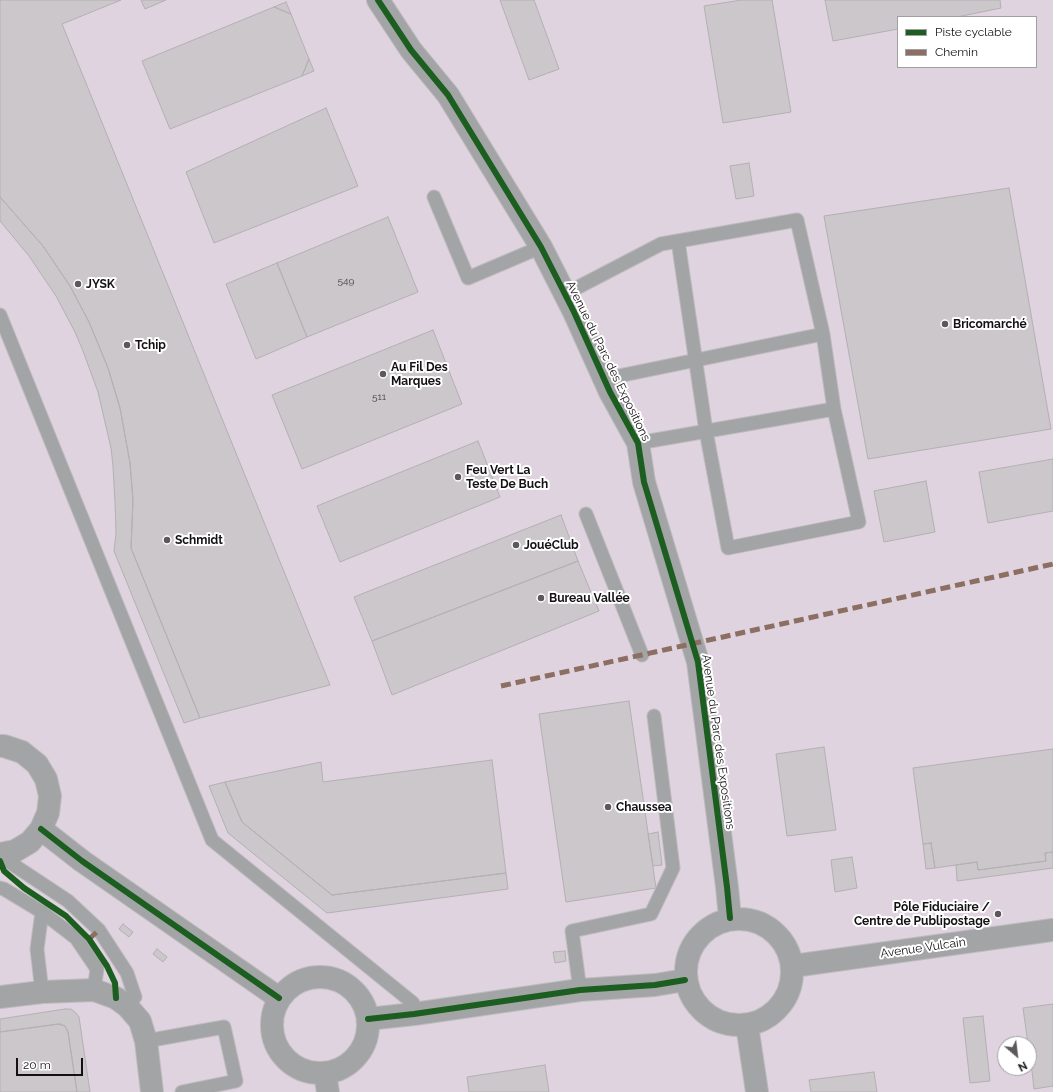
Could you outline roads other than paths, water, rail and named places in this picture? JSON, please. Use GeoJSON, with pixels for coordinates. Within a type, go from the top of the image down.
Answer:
{"type":"FeatureCollection","features":[{"type":"Feature","properties":{"kind":"street","name":"Avenue du Parc des Expositions"},"geometry":{"type":"LineString","coordinates":[[378,0],[411,50],[448,95],[541,247],[565,294],[604,379],[638,443],[644,482],[698,662],[728,887],[730,918]]}},
{"type":"Feature","properties":{"kind":"street"},"geometry":{"type":"LineString","coordinates":[[0,746],[22,752],[36,764],[46,779],[50,796],[48,813],[41,829],[30,842],[15,851],[0,855]]}},
{"type":"Feature","properties":{"kind":"street"},"geometry":{"type":"LineString","coordinates":[[41,829],[82,861],[279,998]]}},
{"type":"Feature","properties":{"kind":"street"},"geometry":{"type":"LineString","coordinates":[[730,918],[742,918],[760,922],[775,932],[786,945],[793,966],[792,980],[787,997],[776,1011],[762,1021],[747,1025],[727,1025],[711,1018],[697,1006],[688,991],[685,980],[687,956],[695,940],[708,928],[730,918]]}},
{"type":"Feature","properties":{"kind":"street","name":"Avenue Vulcain"},"geometry":{"type":"LineString","coordinates":[[793,966],[1053,930]]}},
{"type":"Feature","properties":{"kind":"street"},"geometry":{"type":"LineString","coordinates":[[316,977],[331,978],[345,983],[356,993],[364,1005],[368,1019],[368,1034],[362,1049],[353,1061],[340,1070],[327,1083],[294,1067],[282,1057],[274,1043],[271,1028],[273,1012],[279,998],[289,987],[302,980],[316,977]]}},
{"type":"Feature","properties":{"kind":"street"},"geometry":{"type":"LineString","coordinates":[[368,1019],[414,1014],[580,990],[655,985],[685,980]]}},
{"type":"Feature","properties":{"kind":"street"},"geometry":{"type":"LineString","coordinates":[[0,997],[42,992],[94,990],[116,998],[127,1006],[140,1021],[146,1041],[152,1092]]}},
{"type":"Feature","properties":{"kind":"street"},"geometry":{"type":"LineString","coordinates":[[747,1025],[757,1092]]}},
{"type":"Feature","properties":{"kind":"lane"},"geometry":{"type":"LineString","coordinates":[[434,197],[468,278],[541,247]]}},
{"type":"Feature","properties":{"kind":"lane"},"geometry":{"type":"LineString","coordinates":[[565,294],[660,244],[797,220],[822,334],[834,409],[859,522],[728,548],[706,431],[678,241]]}},
{"type":"Feature","properties":{"kind":"lane"},"geometry":{"type":"LineString","coordinates":[[0,315],[212,840],[413,1003],[414,1014]]}},
{"type":"Feature","properties":{"kind":"lane"},"geometry":{"type":"LineString","coordinates":[[604,379],[822,334]]}},
{"type":"Feature","properties":{"kind":"lane"},"geometry":{"type":"LineString","coordinates":[[638,443],[834,409]]}},
{"type":"Feature","properties":{"kind":"lane"},"geometry":{"type":"LineString","coordinates":[[586,514],[642,655]]}},
{"type":"Feature","properties":{"kind":"lane"},"geometry":{"type":"LineString","coordinates":[[580,990],[572,931],[652,914],[673,868],[654,716]]}},
{"type":"Feature","properties":{"kind":"lane"},"geometry":{"type":"LineString","coordinates":[[0,855],[68,901],[99,930],[127,973],[135,997],[127,1006]]}},
{"type":"Feature","properties":{"kind":"lane"},"geometry":{"type":"LineString","coordinates":[[0,888],[42,912],[76,938],[97,969],[94,990]]}},
{"type":"Feature","properties":{"kind":"lane"},"geometry":{"type":"LineString","coordinates":[[42,912],[37,949],[42,992]]}},
{"type":"Feature","properties":{"kind":"lane"},"geometry":{"type":"LineString","coordinates":[[146,1041],[224,1027],[236,1081],[182,1092]]}},
{"type":"Feature","properties":{"kind":"place","name":"JYSK"},"geometry":{"type":"Point","coordinates":[78,284]}},
{"type":"Feature","properties":{"kind":"place","name":"Bricomarché"},"geometry":{"type":"Point","coordinates":[945,324]}},
{"type":"Feature","properties":{"kind":"place","name":"Tchip"},"geometry":{"type":"Point","coordinates":[127,345]}},
{"type":"Feature","properties":{"kind":"place","name":"Au Fil Des Marques"},"geometry":{"type":"Point","coordinates":[383,374]}},
{"type":"Feature","properties":{"kind":"place","name":"Feu Vert La Teste De Buch"},"geometry":{"type":"Point","coordinates":[458,477]}},
{"type":"Feature","properties":{"kind":"place","name":"Schmidt"},"geometry":{"type":"Point","coordinates":[167,540]}},
{"type":"Feature","properties":{"kind":"place","name":"JouéClub"},"geometry":{"type":"Point","coordinates":[516,545]}},
{"type":"Feature","properties":{"kind":"place","name":"Bureau Vallée"},"geometry":{"type":"Point","coordinates":[541,598]}},
{"type":"Feature","properties":{"kind":"place","name":"Chaussea"},"geometry":{"type":"Point","coordinates":[608,807]}},
{"type":"Feature","properties":{"kind":"place","name":"Pôle Fiduciaire / Centre de Publipostage"},"geometry":{"type":"Point","coordinates":[998,914]}}]}
